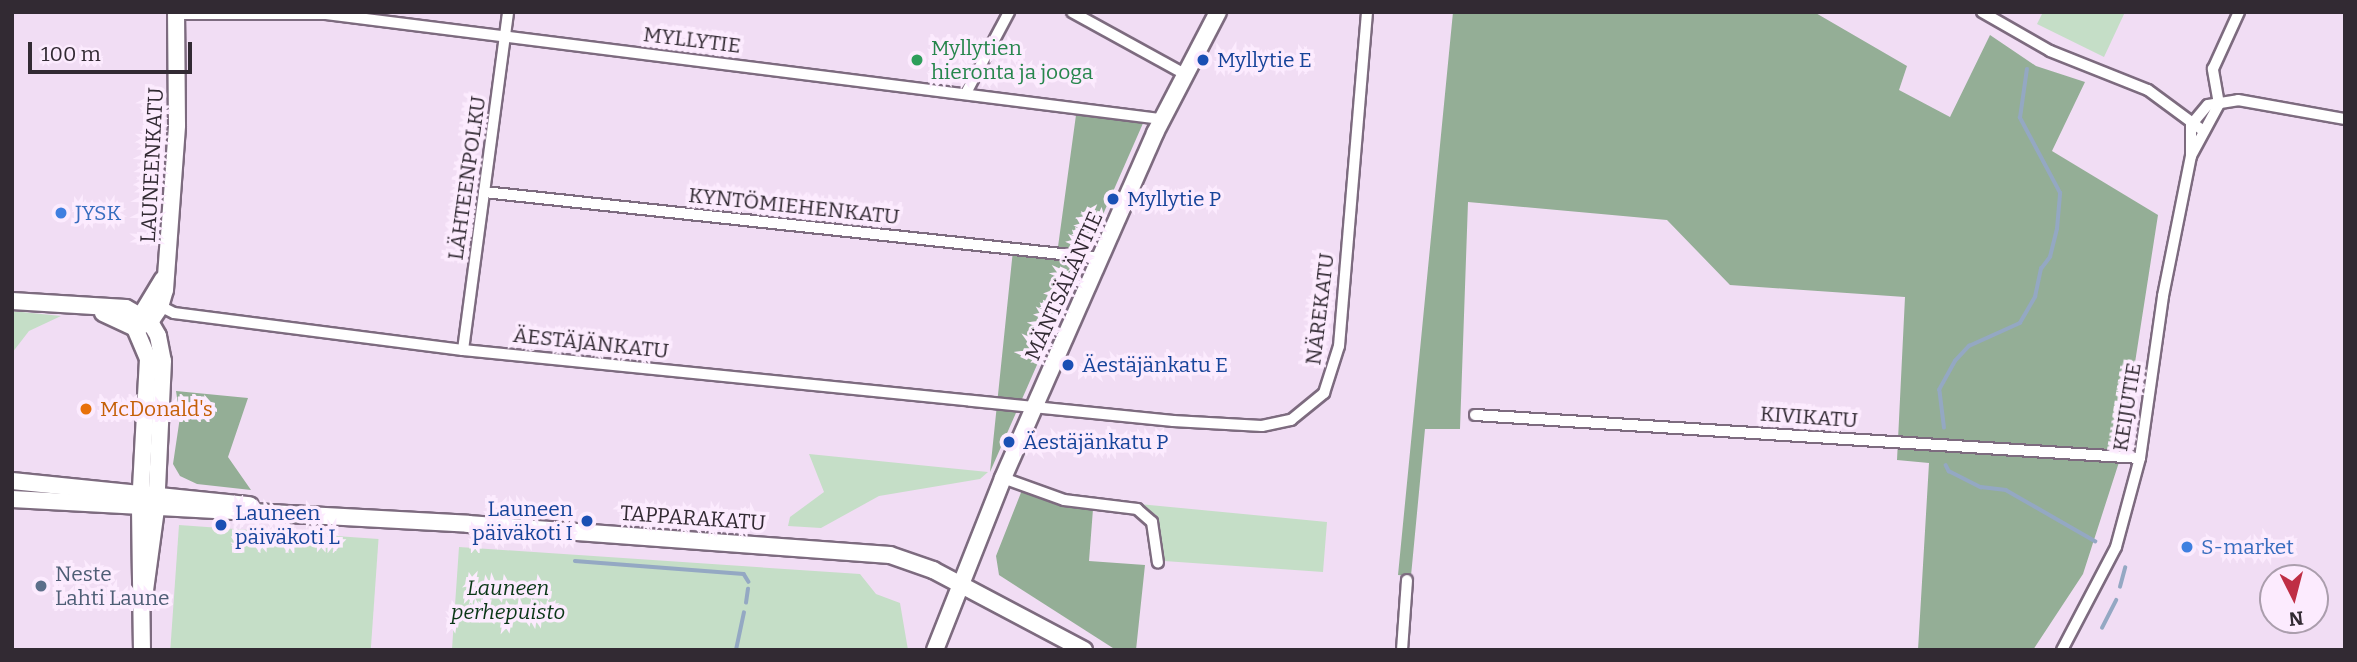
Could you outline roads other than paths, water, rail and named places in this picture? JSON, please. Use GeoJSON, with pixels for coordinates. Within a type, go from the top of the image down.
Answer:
{"type":"FeatureCollection","features":[{"type":"Feature","properties":{"kind":"street","name":"LÄHTEENPOLKU"},"geometry":{"type":"LineString","coordinates":[[463,350],[508,12]]}},
{"type":"Feature","properties":{"kind":"street"},"geometry":{"type":"LineString","coordinates":[[966,93],[1009,12]]}},
{"type":"Feature","properties":{"kind":"street"},"geometry":{"type":"LineString","coordinates":[[1072,12],[1183,73]]}},
{"type":"Feature","properties":{"kind":"street","name":"MÄNTSÄLÄNTIE"},"geometry":{"type":"LineString","coordinates":[[935,650],[959,583],[1099,258],[1183,73],[1218,12]]}},
{"type":"Feature","properties":{"kind":"street","name":"NÄREKATU"},"geometry":{"type":"LineString","coordinates":[[1035,406],[1262,426],[1291,420],[1324,393],[1339,346],[1367,12]]}},
{"type":"Feature","properties":{"kind":"street"},"geometry":{"type":"LineString","coordinates":[[1982,12],[2061,56],[2148,90],[2191,125],[2202,130]]}},
{"type":"Feature","properties":{"kind":"street"},"geometry":{"type":"LineString","coordinates":[[2219,104],[2213,69],[2239,12]]}},
{"type":"Feature","properties":{"kind":"street","name":"MYLLYTIE"},"geometry":{"type":"LineString","coordinates":[[176,13],[326,14],[1161,119]]}},
{"type":"Feature","properties":{"kind":"street","name":"LAUNEENKATU"},"geometry":{"type":"LineString","coordinates":[[141,321],[154,304],[164,277],[175,158],[176,13]]}},
{"type":"Feature","properties":{"kind":"street"},"geometry":{"type":"LineString","coordinates":[[2191,125],[2208,105],[2238,100],[2345,118]]}},
{"type":"Feature","properties":{"kind":"street","name":"KEIJUTIE"},"geometry":{"type":"LineString","coordinates":[[2191,156],[2202,130],[2219,104]]}},
{"type":"Feature","properties":{"kind":"street","name":"KEIJUTIE"},"geometry":{"type":"LineString","coordinates":[[2062,650],[2116,547],[2140,458],[2164,296],[2191,156],[2191,125]]}},
{"type":"Feature","properties":{"kind":"street","name":"KYNTÖMIEHENKATU"},"geometry":{"type":"LineString","coordinates":[[484,192],[1099,258]]}},
{"type":"Feature","properties":{"kind":"street"},"geometry":{"type":"LineString","coordinates":[[12,301],[85,308],[122,319],[141,321],[148,359],[149,501],[142,650]]}},
{"type":"Feature","properties":{"kind":"street","name":"ÄESTÄJÄNKATU"},"geometry":{"type":"LineString","coordinates":[[154,304],[174,313],[463,350],[1035,406]]}},
{"type":"Feature","properties":{"kind":"street","name":"KIVIKATU"},"geometry":{"type":"LineString","coordinates":[[1475,415],[2140,458]]}},
{"type":"Feature","properties":{"kind":"street"},"geometry":{"type":"LineString","coordinates":[[1003,478],[1064,500],[1137,509],[1152,522],[1158,563]]}},
{"type":"Feature","properties":{"kind":"street"},"geometry":{"type":"LineString","coordinates":[[12,481],[149,501]]}},
{"type":"Feature","properties":{"kind":"street"},"geometry":{"type":"LineString","coordinates":[[12,499],[149,501]]}},
{"type":"Feature","properties":{"kind":"street","name":"TAPPARAKATU"},"geometry":{"type":"LineString","coordinates":[[149,501],[277,513],[865,552],[912,561],[1084,650]]}},
{"type":"Feature","properties":{"kind":"street"},"geometry":{"type":"LineString","coordinates":[[1402,650],[1407,580]]}},
{"type":"Feature","properties":{"kind":"waterway"},"geometry":{"type":"LineString","coordinates":[[1944,428],[1939,390],[1955,361],[1969,346],[2020,323],[2035,297],[2041,269],[2050,257],[2057,229],[2060,193],[2020,118],[2027,69]]}},
{"type":"Feature","properties":{"kind":"waterway"},"geometry":{"type":"LineString","coordinates":[[1946,465],[1949,471],[1981,487],[2006,490],[2095,541]]}},
{"type":"Feature","properties":{"kind":"waterway"},"geometry":{"type":"LineString","coordinates":[[575,561],[744,574],[749,582]]}},
{"type":"Feature","properties":{"kind":"waterway"},"geometry":{"type":"LineString","coordinates":[[2120,587],[2125,568]]}},
{"type":"Feature","properties":{"kind":"waterway"},"geometry":{"type":"LineString","coordinates":[[746,603],[748,589]]}},
{"type":"Feature","properties":{"kind":"waterway"},"geometry":{"type":"LineString","coordinates":[[2102,628],[2116,600]]}},
{"type":"Feature","properties":{"kind":"waterway"},"geometry":{"type":"LineString","coordinates":[[736,650],[744,613]]}},
{"type":"Feature","properties":{"kind":"place","name":"Myllytien hieronta ja jooga"},"geometry":{"type":"Point","coordinates":[917,60]}},
{"type":"Feature","properties":{"kind":"place","name":"Myllytie E"},"geometry":{"type":"Point","coordinates":[1203,60]}},
{"type":"Feature","properties":{"kind":"place","name":"Myllytie P"},"geometry":{"type":"Point","coordinates":[1113,199]}},
{"type":"Feature","properties":{"kind":"place","name":"JYSK"},"geometry":{"type":"Point","coordinates":[61,213]}},
{"type":"Feature","properties":{"kind":"place","name":"Äestäjänkatu E"},"geometry":{"type":"Point","coordinates":[1068,365]}},
{"type":"Feature","properties":{"kind":"place","name":"McDonald's"},"geometry":{"type":"Point","coordinates":[86,409]}},
{"type":"Feature","properties":{"kind":"place","name":"Äestäjänkatu P"},"geometry":{"type":"Point","coordinates":[1009,442]}},
{"type":"Feature","properties":{"kind":"place","name":"Launeen päiväkoti I"},"geometry":{"type":"Point","coordinates":[587,521]}},
{"type":"Feature","properties":{"kind":"place","name":"Launeen päiväkoti L"},"geometry":{"type":"Point","coordinates":[221,525]}},
{"type":"Feature","properties":{"kind":"place","name":"S-market"},"geometry":{"type":"Point","coordinates":[2187,547]}},
{"type":"Feature","properties":{"kind":"place","name":"Neste Lahti Laune"},"geometry":{"type":"Point","coordinates":[41,586]}},
{"type":"Feature","properties":{"kind":"park label","name":"Launeen perhepuisto"},"geometry":{"type":"Point","coordinates":[508,600]}}]}
